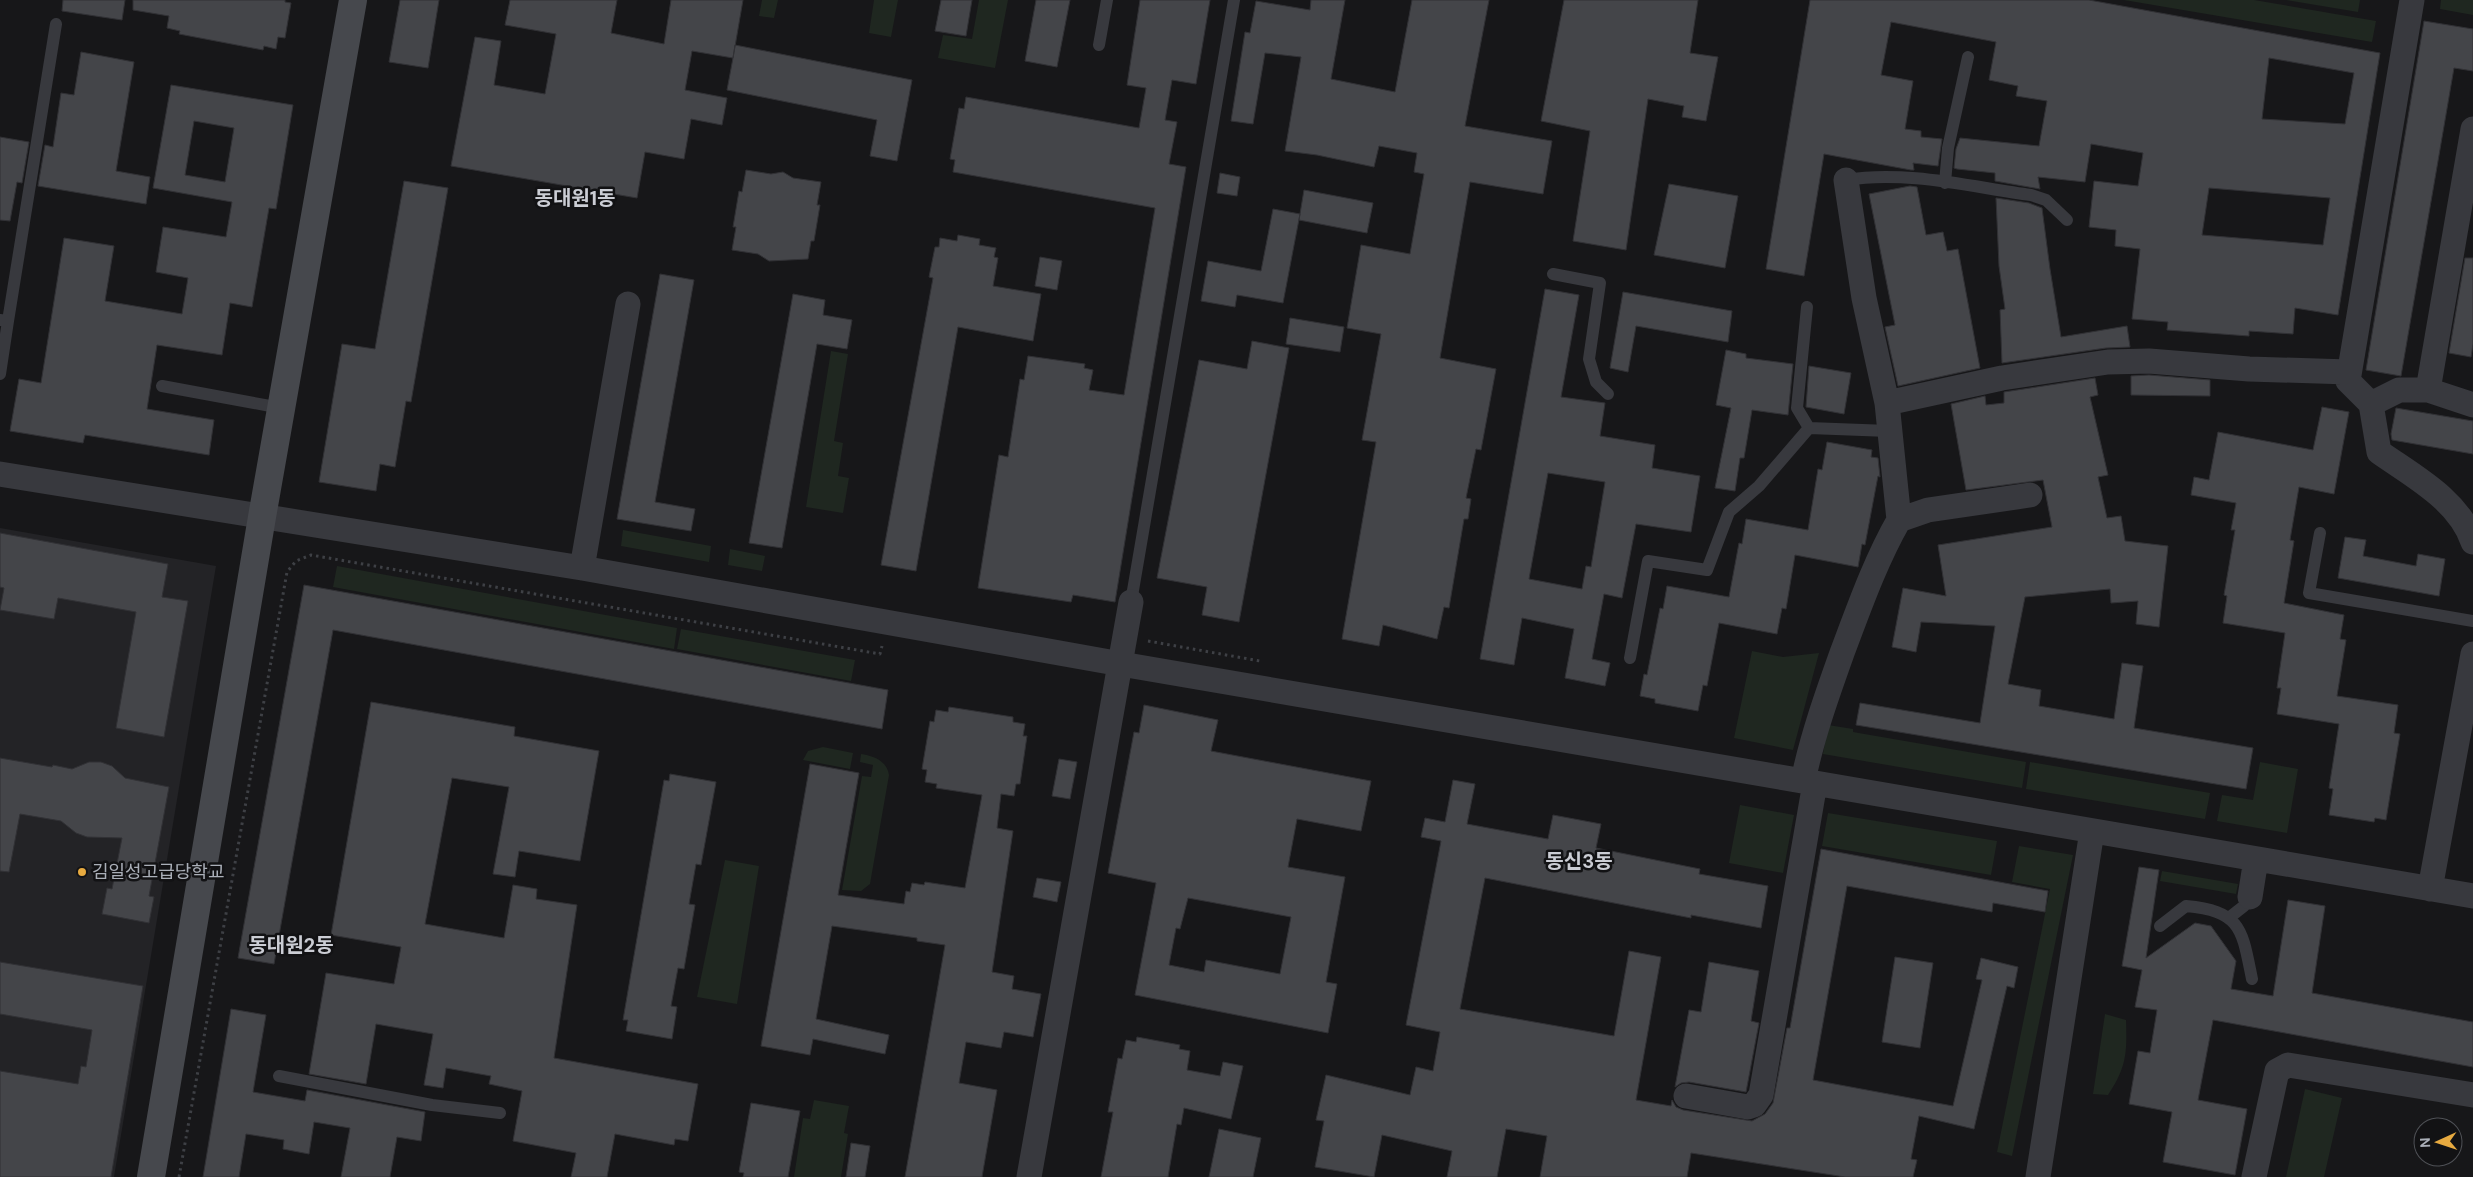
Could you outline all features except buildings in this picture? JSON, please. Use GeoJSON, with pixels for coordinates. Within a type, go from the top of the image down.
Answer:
{"type":"FeatureCollection","features":[{"type":"Feature","properties":{"kind":"main road"},"geometry":{"type":"LineString","coordinates":[[151,1177],[262,516],[354,0]]}},
{"type":"Feature","properties":{"kind":"street"},"geometry":{"type":"LineString","coordinates":[[2412,0],[2348,381],[2372,404],[2379,452],[2436,492],[2454,512],[2472,537]]}},
{"type":"Feature","properties":{"kind":"street"},"geometry":{"type":"LineString","coordinates":[[2428,390],[2473,129]]}},
{"type":"Feature","properties":{"kind":"street"},"geometry":{"type":"LineString","coordinates":[[1686,1096],[1748,1107],[1754,1105],[1761,1096],[1809,782],[1810,746],[1860,604],[1884,547],[1899,520],[1887,403],[1864,298],[1846,180]]}},
{"type":"Feature","properties":{"kind":"street"},"geometry":{"type":"LineString","coordinates":[[582,568],[628,304]]}},
{"type":"Feature","properties":{"kind":"street"},"geometry":{"type":"LineString","coordinates":[[1887,403],[2002,378],[2108,362],[2149,361],[2249,369],[2349,372]]}},
{"type":"Feature","properties":{"kind":"street"},"geometry":{"type":"LineString","coordinates":[[2372,404],[2399,390],[2428,390],[2473,405]]}},
{"type":"Feature","properties":{"kind":"street"},"geometry":{"type":"LineString","coordinates":[[0,474],[582,568],[1121,664],[2473,896]]}},
{"type":"Feature","properties":{"kind":"street"},"geometry":{"type":"LineString","coordinates":[[1899,520],[1928,510],[2030,495]]}},
{"type":"Feature","properties":{"kind":"street"},"geometry":{"type":"LineString","coordinates":[[1029,1177],[1131,602]]}},
{"type":"Feature","properties":{"kind":"street"},"geometry":{"type":"LineString","coordinates":[[2430,888],[2473,654]]}},
{"type":"Feature","properties":{"kind":"street"},"geometry":{"type":"LineString","coordinates":[[2038,1177],[2092,831]]}},
{"type":"Feature","properties":{"kind":"street"},"geometry":{"type":"LineString","coordinates":[[2250,897],[2256,859]]}},
{"type":"Feature","properties":{"kind":"street"},"geometry":{"type":"LineString","coordinates":[[2254,1177],[2277,1071],[2288,1066],[2473,1095]]}},
{"type":"Feature","properties":{"kind":"lane"},"geometry":{"type":"LineString","coordinates":[[1100,45],[1107,0]]}},
{"type":"Feature","properties":{"kind":"lane"},"geometry":{"type":"LineString","coordinates":[[1131,602],[1234,0]]}},
{"type":"Feature","properties":{"kind":"lane"},"geometry":{"type":"LineString","coordinates":[[0,374],[4,320],[56,24]]}},
{"type":"Feature","properties":{"kind":"lane"},"geometry":{"type":"LineString","coordinates":[[1945,183],[1948,148],[1968,57]]}},
{"type":"Feature","properties":{"kind":"lane"},"geometry":{"type":"LineString","coordinates":[[1846,180],[1870,176],[1945,183],[2031,195],[2046,200],[2067,220]]}},
{"type":"Feature","properties":{"kind":"lane"},"geometry":{"type":"LineString","coordinates":[[1553,274],[1600,283],[1589,359],[1596,382],[1608,394]]}},
{"type":"Feature","properties":{"kind":"lane"},"geometry":{"type":"LineString","coordinates":[[1807,308],[1797,408],[1809,428]]}},
{"type":"Feature","properties":{"kind":"lane"},"geometry":{"type":"LineString","coordinates":[[162,386],[281,408]]}},
{"type":"Feature","properties":{"kind":"lane"},"geometry":{"type":"LineString","coordinates":[[1809,428],[1890,431]]}},
{"type":"Feature","properties":{"kind":"lane"},"geometry":{"type":"LineString","coordinates":[[1630,658],[1648,561],[1707,570],[1729,512],[1759,486],[1809,428]]}},
{"type":"Feature","properties":{"kind":"lane"},"geometry":{"type":"LineString","coordinates":[[2320,533],[2309,593],[2473,621]]}},
{"type":"Feature","properties":{"kind":"lane"},"geometry":{"type":"LineString","coordinates":[[2230,917],[2244,906],[2250,897]]}},
{"type":"Feature","properties":{"kind":"lane"},"geometry":{"type":"LineString","coordinates":[[2160,926],[2186,906],[2209,908],[2230,917],[2243,938],[2252,979]]}},
{"type":"Feature","properties":{"kind":"lane"},"geometry":{"type":"LineString","coordinates":[[279,1076],[432,1106],[500,1113]]}},
{"type":"Feature","properties":{"kind":"path"},"geometry":{"type":"LineString","coordinates":[[179,1177],[287,572],[296,561],[311,555],[880,654]]}},
{"type":"Feature","properties":{"kind":"shaded area"},"geometry":{"type":"Polygon","coordinates":[[[762,0],[778,0],[774,18],[759,16],[762,0]]]}},
{"type":"Feature","properties":{"kind":"shaded area"},"geometry":{"type":"Polygon","coordinates":[[[874,0],[898,0],[891,37],[869,33],[874,0]]]}},
{"type":"Feature","properties":{"kind":"shaded area"},"geometry":{"type":"Polygon","coordinates":[[[979,0],[1008,0],[995,68],[938,58],[943,35],[972,39],[979,0]]]}},
{"type":"Feature","properties":{"kind":"shaded area"},"geometry":{"type":"Polygon","coordinates":[[[2124,0],[2254,0],[2376,21],[2372,42],[2124,0]]]}},
{"type":"Feature","properties":{"kind":"shaded area"},"geometry":{"type":"Polygon","coordinates":[[[2286,0],[2360,0],[2358,12],[2286,0]]]}},
{"type":"Feature","properties":{"kind":"shaded area"},"geometry":{"type":"Polygon","coordinates":[[[2441,0],[2473,0],[2473,15],[2440,9],[2441,0]]]}},
{"type":"Feature","properties":{"kind":"shaded area"},"geometry":{"type":"Polygon","coordinates":[[[831,351],[848,354],[834,441],[843,443],[838,476],[849,478],[843,513],[806,507],[831,351]]]}},
{"type":"Feature","properties":{"kind":"shaded area","name":"김일성고급당학교"},"geometry":{"type":"Polygon","coordinates":[[[0,528],[216,566],[114,1177],[0,1177],[0,528]]]}},
{"type":"Feature","properties":{"kind":"shaded area"},"geometry":{"type":"Polygon","coordinates":[[[623,530],[711,546],[709,562],[621,546],[623,530]]]}},
{"type":"Feature","properties":{"kind":"shaded area"},"geometry":{"type":"Polygon","coordinates":[[[730,549],[765,556],[762,571],[728,565],[730,549]]]}},
{"type":"Feature","properties":{"kind":"shaded area"},"geometry":{"type":"Polygon","coordinates":[[[337,566],[677,628],[674,649],[333,587],[337,566]]]}},
{"type":"Feature","properties":{"kind":"shaded area"},"geometry":{"type":"Polygon","coordinates":[[[681,629],[855,660],[851,681],[677,649],[681,629]]]}},
{"type":"Feature","properties":{"kind":"shaded area"},"geometry":{"type":"Polygon","coordinates":[[[1752,651],[1783,657],[1819,653],[1793,750],[1734,738],[1752,651]]]}},
{"type":"Feature","properties":{"kind":"shaded area"},"geometry":{"type":"Polygon","coordinates":[[[1828,725],[1853,729],[1853,732],[2026,762],[2022,788],[1823,754],[1828,725]]]}},
{"type":"Feature","properties":{"kind":"shaded area"},"geometry":{"type":"Polygon","coordinates":[[[823,747],[853,753],[850,769],[803,760],[808,751],[823,747]]]}},
{"type":"Feature","properties":{"kind":"shaded area"},"geometry":{"type":"Polygon","coordinates":[[[861,754],[871,756],[883,763],[889,775],[870,884],[861,891],[842,890],[862,776],[871,777],[873,765],[860,762],[861,754]]]}},
{"type":"Feature","properties":{"kind":"shaded area"},"geometry":{"type":"Polygon","coordinates":[[[2030,762],[2210,793],[2205,819],[2026,789],[2030,762]]]}},
{"type":"Feature","properties":{"kind":"shaded area"},"geometry":{"type":"Polygon","coordinates":[[[2260,762],[2298,769],[2287,833],[2217,821],[2222,795],[2253,800],[2260,762]]]}},
{"type":"Feature","properties":{"kind":"shaded area"},"geometry":{"type":"Polygon","coordinates":[[[1740,805],[1794,815],[1783,873],[1729,863],[1740,805]]]}},
{"type":"Feature","properties":{"kind":"shaded area"},"geometry":{"type":"Polygon","coordinates":[[[1828,813],[1997,841],[1991,875],[1822,846],[1828,813]]]}},
{"type":"Feature","properties":{"kind":"shaded area"},"geometry":{"type":"Polygon","coordinates":[[[2019,846],[2073,855],[2012,1156],[1997,1152],[2050,889],[2012,882],[2019,846]]]}},
{"type":"Feature","properties":{"kind":"shaded area"},"geometry":{"type":"Polygon","coordinates":[[[725,860],[759,866],[737,1004],[697,997],[725,860]]]}},
{"type":"Feature","properties":{"kind":"shaded area"},"geometry":{"type":"Polygon","coordinates":[[[2162,871],[2238,884],[2236,894],[2160,881],[2162,871]]]}},
{"type":"Feature","properties":{"kind":"shaded area"},"geometry":{"type":"Polygon","coordinates":[[[2105,1014],[2126,1020],[2126,1050],[2124,1059],[2119,1076],[2108,1095],[2093,1094],[2105,1014]]]}},
{"type":"Feature","properties":{"kind":"shaded area"},"geometry":{"type":"Polygon","coordinates":[[[2305,1089],[2342,1098],[2324,1177],[2286,1177],[2305,1089]]]}},
{"type":"Feature","properties":{"kind":"shaded area"},"geometry":{"type":"Polygon","coordinates":[[[814,1100],[849,1106],[844,1133],[848,1134],[841,1177],[794,1177],[803,1118],[810,1119],[814,1100]]]}},
{"type":"Feature","properties":{"kind":"place","name":"김일성고급당학교"},"geometry":{"type":"Point","coordinates":[82,872]}},
{"type":"Feature","properties":{"kind":"district","name":"동대원1동"},"geometry":{"type":"Point","coordinates":[575,198]}},
{"type":"Feature","properties":{"kind":"district","name":"동신3동"},"geometry":{"type":"Point","coordinates":[1579,861]}},
{"type":"Feature","properties":{"kind":"district","name":"동대원2동"},"geometry":{"type":"Point","coordinates":[291,945]}}]}
